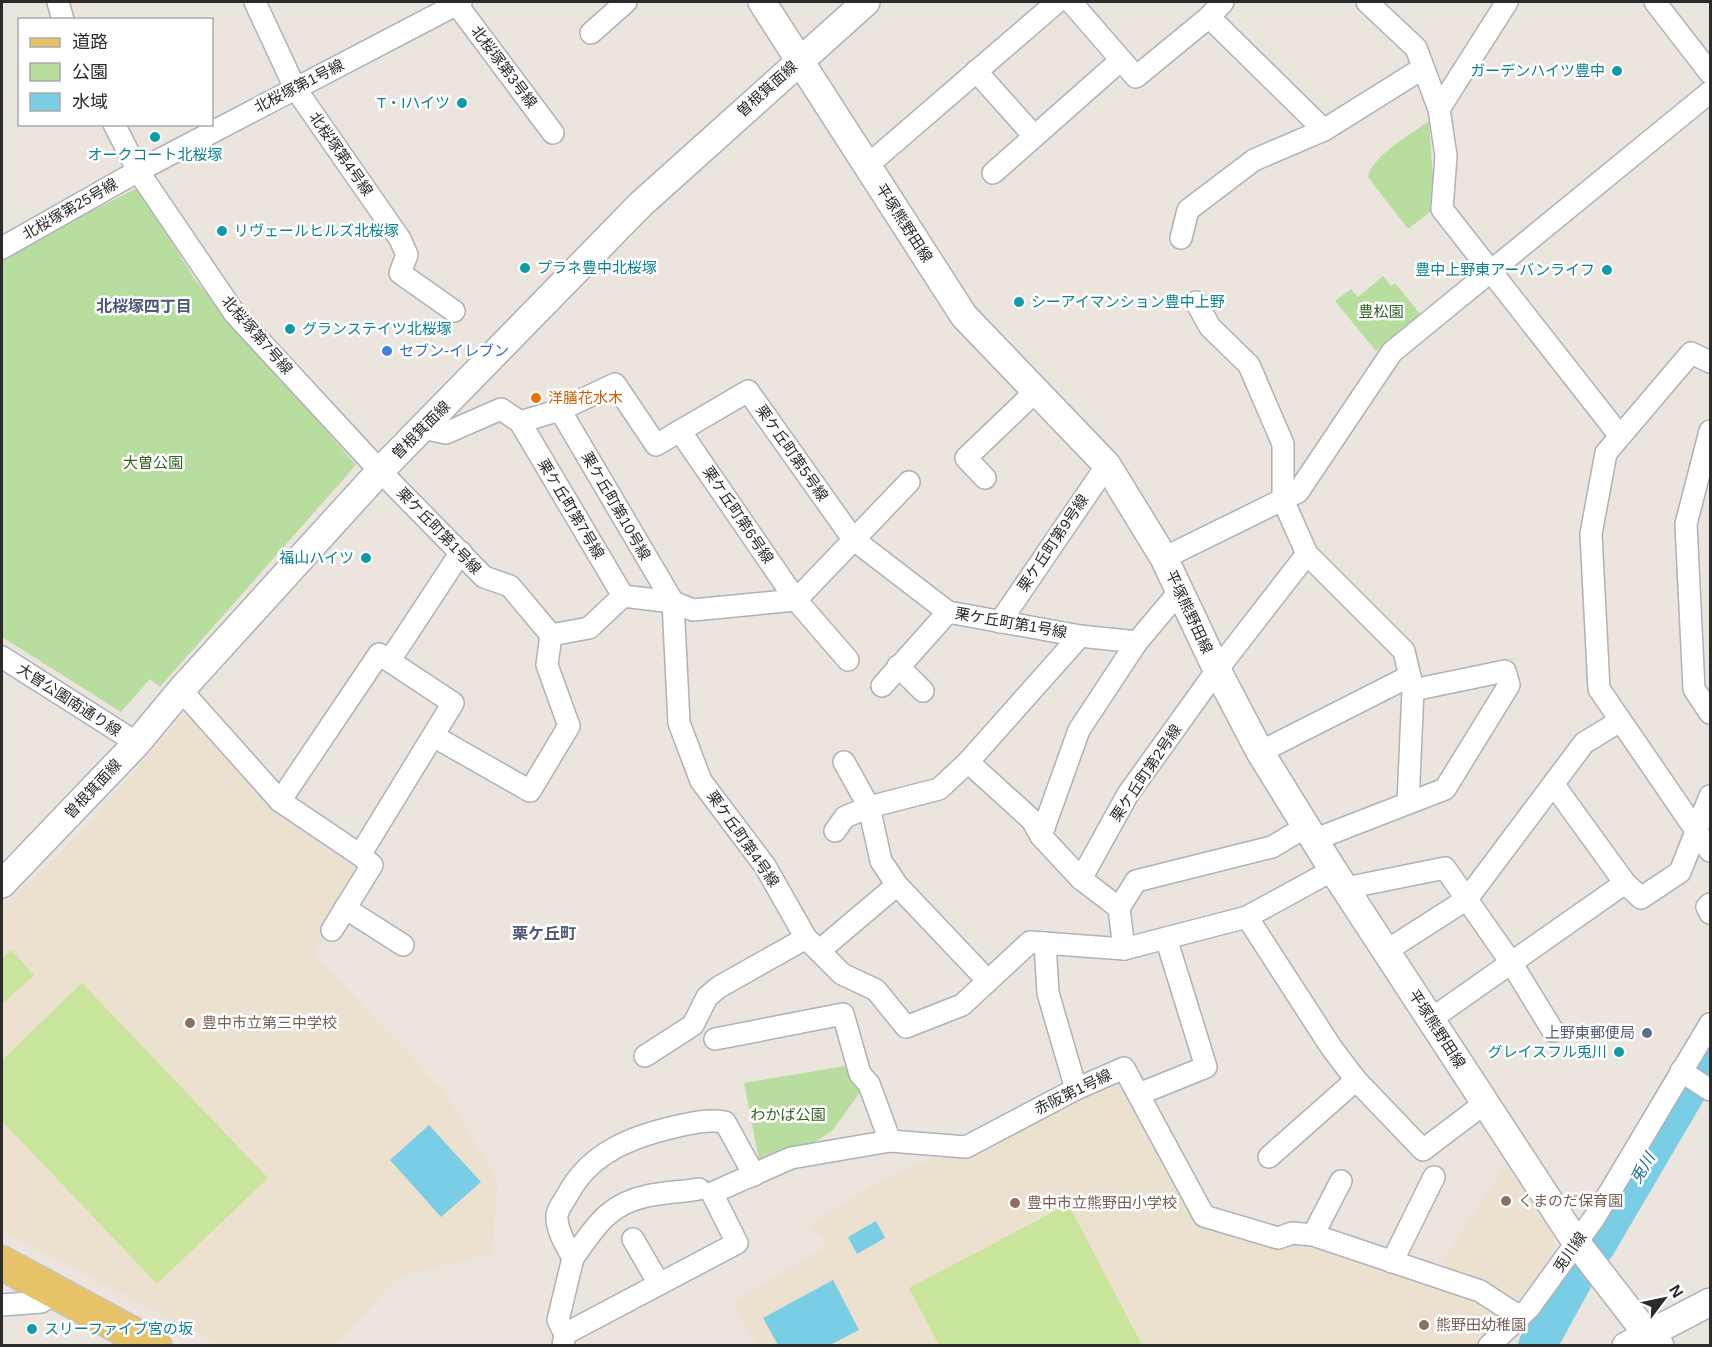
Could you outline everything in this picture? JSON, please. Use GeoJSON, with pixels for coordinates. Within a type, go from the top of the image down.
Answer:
{"type":"FeatureCollection","features":[{"type":"Feature","properties":{"kind":"main road"},"geometry":{"type":"LineString","coordinates":[[2,1263],[57,1292],[113,1337],[155,1346]]}},
{"type":"Feature","properties":{"kind":"street"},"geometry":{"type":"LineString","coordinates":[[58,2],[62,18]]}},
{"type":"Feature","properties":{"kind":"street","name":"北桜塚第4号線"},"geometry":{"type":"LineString","coordinates":[[255,2],[295,88],[400,239],[407,255],[400,273],[454,311]]}},
{"type":"Feature","properties":{"kind":"street"},"geometry":{"type":"LineString","coordinates":[[591,33],[626,2]]}},
{"type":"Feature","properties":{"kind":"street","name":"平塚熊野田線"},"geometry":{"type":"LineString","coordinates":[[762,2],[964,316],[1107,465],[1164,558],[1217,670],[1260,752],[1485,1103],[1645,1342]]}},
{"type":"Feature","properties":{"kind":"street","name":"曽根箕面線"},"geometry":{"type":"LineString","coordinates":[[6,873],[136,743],[181,690],[380,471],[641,204],[866,2]]}},
{"type":"Feature","properties":{"kind":"street"},"geometry":{"type":"LineString","coordinates":[[868,165],[1057,2]]}},
{"type":"Feature","properties":{"kind":"street"},"geometry":{"type":"LineString","coordinates":[[1071,2],[1136,77],[1216,9],[1324,130]]}},
{"type":"Feature","properties":{"kind":"street"},"geometry":{"type":"LineString","coordinates":[[1367,2],[1416,48],[1438,109],[1446,156],[1442,208],[1620,436]]}},
{"type":"Feature","properties":{"kind":"street"},"geometry":{"type":"LineString","coordinates":[[1438,109],[1507,2]]}},
{"type":"Feature","properties":{"kind":"street"},"geometry":{"type":"LineString","coordinates":[[1655,2],[1710,73]]}},
{"type":"Feature","properties":{"kind":"street","name":"北桜塚第1号線"},"geometry":{"type":"LineString","coordinates":[[138,171],[457,3]]}},
{"type":"Feature","properties":{"kind":"street","name":"北桜塚第3号線"},"geometry":{"type":"LineString","coordinates":[[457,3],[553,133]]}},
{"type":"Feature","properties":{"kind":"street"},"geometry":{"type":"LineString","coordinates":[[993,173],[1121,60]]}},
{"type":"Feature","properties":{"kind":"street"},"geometry":{"type":"LineString","coordinates":[[1181,238],[1188,210],[1254,160],[1324,130],[1423,68]]}},
{"type":"Feature","properties":{"kind":"street"},"geometry":{"type":"LineString","coordinates":[[976,71],[1034,136]]}},
{"type":"Feature","properties":{"kind":"street"},"geometry":{"type":"LineString","coordinates":[[1164,558],[1298,492],[1392,352],[1490,269],[1710,92]]}},
{"type":"Feature","properties":{"kind":"street","name":"北桜塚第7号線"},"geometry":{"type":"LineString","coordinates":[[115,126],[138,171],[235,314],[380,471]]}},
{"type":"Feature","properties":{"kind":"street","name":"北桜塚第25号線"},"geometry":{"type":"LineString","coordinates":[[2,248],[138,171]]}},
{"type":"Feature","properties":{"kind":"street"},"geometry":{"type":"LineString","coordinates":[[1196,302],[1210,327],[1249,365],[1282,444],[1283,500],[1307,554],[1404,651],[1412,683],[1408,803]]}},
{"type":"Feature","properties":{"kind":"street"},"geometry":{"type":"LineString","coordinates":[[1710,362],[1691,353],[1606,453],[1591,534],[1599,689],[1710,851]]}},
{"type":"Feature","properties":{"kind":"street","name":"栗ケ丘町第5号線"},"geometry":{"type":"LineString","coordinates":[[520,422],[560,410],[615,384],[656,445],[748,391],[853,540]]}},
{"type":"Feature","properties":{"kind":"street"},"geometry":{"type":"LineString","coordinates":[[985,478],[966,458],[1037,390]]}},
{"type":"Feature","properties":{"kind":"street"},"geometry":{"type":"LineString","coordinates":[[423,428],[446,433],[501,410],[520,422]]}},
{"type":"Feature","properties":{"kind":"street","name":"栗ケ丘町第10号線"},"geometry":{"type":"LineString","coordinates":[[560,410],[672,602]]}},
{"type":"Feature","properties":{"kind":"street","name":"栗ケ丘町第7号線"},"geometry":{"type":"LineString","coordinates":[[520,422],[623,596]]}},
{"type":"Feature","properties":{"kind":"street","name":"栗ケ丘町第6号線"},"geometry":{"type":"LineString","coordinates":[[680,431],[796,600],[848,660]]}},
{"type":"Feature","properties":{"kind":"street"},"geometry":{"type":"LineString","coordinates":[[1710,431],[1686,524],[1694,689],[1710,712]]}},
{"type":"Feature","properties":{"kind":"street","name":"栗ケ丘町第9号線"},"geometry":{"type":"LineString","coordinates":[[1000,622],[1107,465]]}},
{"type":"Feature","properties":{"kind":"street","name":"栗ケ丘町第1号線"},"geometry":{"type":"LineString","coordinates":[[380,471],[484,577],[510,586],[551,635]]}},
{"type":"Feature","properties":{"kind":"street"},"geometry":{"type":"LineString","coordinates":[[435,737],[530,791],[569,726],[547,665],[551,635],[589,628],[623,596],[672,602],[693,610],[796,600],[909,482]]}},
{"type":"Feature","properties":{"kind":"street","name":"栗ケ丘町第1号線"},"geometry":{"type":"LineString","coordinates":[[853,540],[948,612],[1080,636],[1137,642]]}},
{"type":"Feature","properties":{"kind":"street"},"geometry":{"type":"LineString","coordinates":[[390,660],[460,552]]}},
{"type":"Feature","properties":{"kind":"street","name":"栗ケ丘町第2号線"},"geometry":{"type":"LineString","coordinates":[[1081,879],[1128,794],[1217,670],[1307,554]]}},
{"type":"Feature","properties":{"kind":"street"},"geometry":{"type":"LineString","coordinates":[[1041,836],[1078,730],[1137,642],[1179,592]]}},
{"type":"Feature","properties":{"kind":"street","name":"栗ケ丘町第4号線"},"geometry":{"type":"LineString","coordinates":[[672,602],[679,723],[701,781],[765,866],[813,945],[842,974],[876,990],[906,1027],[962,1005],[988,981]]}},
{"type":"Feature","properties":{"kind":"street"},"geometry":{"type":"LineString","coordinates":[[882,686],[948,612]]}},
{"type":"Feature","properties":{"kind":"street"},"geometry":{"type":"LineString","coordinates":[[835,831],[845,817],[869,807],[939,789],[968,762],[1080,636]]}},
{"type":"Feature","properties":{"kind":"street"},"geometry":{"type":"LineString","coordinates":[[280,801],[379,654],[390,660],[453,703],[435,737],[360,855]]}},
{"type":"Feature","properties":{"kind":"street","name":"大曽公園南通り線"},"geometry":{"type":"LineString","coordinates":[[2,657],[136,743]]}},
{"type":"Feature","properties":{"kind":"street"},"geometry":{"type":"LineString","coordinates":[[898,666],[923,691]]}},
{"type":"Feature","properties":{"kind":"street"},"geometry":{"type":"LineString","coordinates":[[1124,949],[1119,908],[1136,881],[1272,847],[1445,789],[1509,685],[1505,671],[1412,683],[1260,752]]}},
{"type":"Feature","properties":{"kind":"street"},"geometry":{"type":"LineString","coordinates":[[181,690],[280,801],[372,865],[332,930]]}},
{"type":"Feature","properties":{"kind":"street"},"geometry":{"type":"LineString","coordinates":[[1386,951],[1467,899],[1584,742],[1620,721]]}},
{"type":"Feature","properties":{"kind":"street"},"geometry":{"type":"LineString","coordinates":[[844,762],[869,807],[881,861],[897,885],[988,981],[1030,942],[1124,949],[1246,917],[1340,879],[1445,868],[1512,964],[1553,1031]]}},
{"type":"Feature","properties":{"kind":"street"},"geometry":{"type":"LineString","coordinates":[[968,762],[1032,820],[1041,836],[1081,879],[1119,908]]}},
{"type":"Feature","properties":{"kind":"street"},"geometry":{"type":"LineString","coordinates":[[1554,784],[1625,883],[1641,898],[1680,872],[1710,796]]}},
{"type":"Feature","properties":{"kind":"street"},"geometry":{"type":"LineString","coordinates":[[1431,1019],[1625,883]]}},
{"type":"Feature","properties":{"kind":"street"},"geometry":{"type":"LineString","coordinates":[[645,1056],[719,987],[813,945],[897,885]]}},
{"type":"Feature","properties":{"kind":"street"},"geometry":{"type":"LineString","coordinates":[[1710,904],[1707,907],[1710,913]]}},
{"type":"Feature","properties":{"kind":"street"},"geometry":{"type":"LineString","coordinates":[[345,908],[403,945]]}},
{"type":"Feature","properties":{"kind":"street"},"geometry":{"type":"LineString","coordinates":[[1246,917],[1331,1047],[1356,1080],[1423,1150],[1485,1103]]}},
{"type":"Feature","properties":{"kind":"street"},"geometry":{"type":"LineString","coordinates":[[1139,1094],[1206,1067],[1167,938]]}},
{"type":"Feature","properties":{"kind":"street"},"geometry":{"type":"LineString","coordinates":[[1045,943],[1048,993],[1076,1089]]}},
{"type":"Feature","properties":{"kind":"street"},"geometry":{"type":"LineString","coordinates":[[715,1039],[843,1014],[860,1074],[869,1084],[890,1141]]}},
{"type":"Feature","properties":{"kind":"street","name":"兎川線"},"geometry":{"type":"LineString","coordinates":[[1489,1346],[1520,1317],[1550,1281],[1584,1253],[1595,1217],[1695,1081],[1710,1024]]}},
{"type":"Feature","properties":{"kind":"street","name":"赤阪第1号線"},"geometry":{"type":"LineString","coordinates":[[564,1340],[659,1284],[737,1243],[712,1194],[791,1158],[890,1141],[966,1147],[1076,1089],[1124,1068],[1204,1216],[1278,1238],[1292,1233],[1313,1236],[1480,1291],[1520,1317]]}},
{"type":"Feature","properties":{"kind":"street"},"geometry":{"type":"LineString","coordinates":[[1269,1157],[1356,1080]]}},
{"type":"Feature","properties":{"kind":"street"},"geometry":{"type":"LineString","coordinates":[[573,1258],[561,1235],[557,1214],[570,1189],[604,1153],[640,1135],[708,1119],[724,1122],[754,1175]]}},
{"type":"Feature","properties":{"kind":"street"},"geometry":{"type":"LineString","coordinates":[[1392,1262],[1434,1177]]}},
{"type":"Feature","properties":{"kind":"street"},"geometry":{"type":"LineString","coordinates":[[1313,1236],[1341,1181]]}},
{"type":"Feature","properties":{"kind":"street"},"geometry":{"type":"LineString","coordinates":[[564,1340],[558,1320],[573,1258],[600,1221],[616,1206],[647,1196],[699,1189]]}},
{"type":"Feature","properties":{"kind":"street"},"geometry":{"type":"LineString","coordinates":[[633,1239],[659,1284]]}},
{"type":"Feature","properties":{"kind":"street"},"geometry":{"type":"LineString","coordinates":[[2,1305],[41,1302],[57,1292]]}},
{"type":"Feature","properties":{"kind":"street"},"geometry":{"type":"LineString","coordinates":[[1645,1342],[1710,1302]]}},
{"type":"Feature","properties":{"kind":"shaded area","name":"豊中市立第三中学校"},"geometry":{"type":"Polygon","coordinates":[[[188,711],[358,862],[360,873],[314,955],[444,1090],[498,1183],[492,1253],[399,1276],[336,1345],[224,1346],[2,1232],[2,907],[55,859],[188,711]]]}},
{"type":"Feature","properties":{"kind":"shaded area","name":"豊中市立熊野田小学校"},"geometry":{"type":"Polygon","coordinates":[[[1112,1078],[1122,1080],[1197,1223],[1294,1241],[1469,1293],[1503,1317],[1472,1346],[881,1346],[876,1339],[864,1345],[757,1346],[733,1302],[826,1246],[810,1225],[876,1183],[1112,1078]]]}},
{"type":"Feature","properties":{"kind":"shaded area","name":"くまのだ保育園"},"geometry":{"type":"Polygon","coordinates":[[[1506,1164],[1555,1237],[1554,1248],[1538,1276],[1518,1298],[1510,1301],[1441,1264],[1506,1164]]]}},
{"type":"Feature","properties":{"kind":"green space"},"geometry":{"type":"Polygon","coordinates":[[[1429,121],[1435,208],[1408,229],[1368,177],[1371,169],[1384,153],[1429,121]]]}},
{"type":"Feature","properties":{"kind":"green space","name":"大曽公園"},"geometry":{"type":"Polygon","coordinates":[[[137,188],[196,281],[356,465],[160,687],[150,679],[121,712],[2,637],[2,260],[16,249],[137,188]]]}},
{"type":"Feature","properties":{"kind":"green space","name":"豊松園"},"geometry":{"type":"Polygon","coordinates":[[[1383,276],[1391,286],[1395,283],[1421,315],[1376,351],[1335,301],[1351,289],[1358,297],[1383,276]]]}},
{"type":"Feature","properties":{"kind":"green space"},"geometry":{"type":"Polygon","coordinates":[[[11,950],[34,975],[2,1004],[2,959],[11,950]]]}},
{"type":"Feature","properties":{"kind":"green space"},"geometry":{"type":"Polygon","coordinates":[[[82,983],[268,1178],[157,1284],[2,1121],[2,1060],[82,983]]]}},
{"type":"Feature","properties":{"kind":"green space","name":"わかば公園"},"geometry":{"type":"Polygon","coordinates":[[[845,1066],[864,1087],[832,1131],[802,1151],[762,1165],[759,1160],[744,1083],[845,1066]]]}},
{"type":"Feature","properties":{"kind":"green space"},"geometry":{"type":"Polygon","coordinates":[[[1068,1204],[1142,1345],[939,1345],[909,1288],[1068,1204]]]}},
{"type":"Feature","properties":{"kind":"water"},"geometry":{"type":"Polygon","coordinates":[[[429,1125],[481,1182],[441,1217],[390,1160],[429,1125]]]}},
{"type":"Feature","properties":{"kind":"water"},"geometry":{"type":"Polygon","coordinates":[[[876,1221],[885,1238],[857,1254],[848,1237],[876,1221]]]}},
{"type":"Feature","properties":{"kind":"water"},"geometry":{"type":"Polygon","coordinates":[[[833,1280],[859,1330],[830,1345],[778,1345],[763,1318],[833,1280]]]}},
{"type":"Feature","properties":{"kind":"waterway","name":"兎川"},"geometry":{"type":"LineString","coordinates":[[1537,1346],[1575,1277],[1598,1243],[1710,1052]]}},
{"type":"Feature","properties":{"kind":"place","name":"ガーデンハイツ豊中"},"geometry":{"type":"Point","coordinates":[1617,71]}},
{"type":"Feature","properties":{"kind":"place","name":"T・Iハイツ"},"geometry":{"type":"Point","coordinates":[462,103]}},
{"type":"Feature","properties":{"kind":"place","name":"オークコート北桜塚"},"geometry":{"type":"Point","coordinates":[155,137]}},
{"type":"Feature","properties":{"kind":"place","name":"リヴェールヒルズ北桜塚"},"geometry":{"type":"Point","coordinates":[222,231]}},
{"type":"Feature","properties":{"kind":"place","name":"プラネ豊中北桜塚"},"geometry":{"type":"Point","coordinates":[525,268]}},
{"type":"Feature","properties":{"kind":"place","name":"豊中上野東アーバンライフ"},"geometry":{"type":"Point","coordinates":[1607,270]}},
{"type":"Feature","properties":{"kind":"place","name":"シーアイマンション豊中上野"},"geometry":{"type":"Point","coordinates":[1019,302]}},
{"type":"Feature","properties":{"kind":"place","name":"グランステイツ北桜塚"},"geometry":{"type":"Point","coordinates":[290,329]}},
{"type":"Feature","properties":{"kind":"place","name":"セブン-イレブン"},"geometry":{"type":"Point","coordinates":[387,351]}},
{"type":"Feature","properties":{"kind":"place","name":"洋膳花水木"},"geometry":{"type":"Point","coordinates":[536,398]}},
{"type":"Feature","properties":{"kind":"place","name":"福山ハイツ"},"geometry":{"type":"Point","coordinates":[366,558]}},
{"type":"Feature","properties":{"kind":"place","name":"豊中市立第三中学校"},"geometry":{"type":"Point","coordinates":[190,1023]}},
{"type":"Feature","properties":{"kind":"place","name":"上野東郵便局"},"geometry":{"type":"Point","coordinates":[1647,1033]}},
{"type":"Feature","properties":{"kind":"place","name":"グレイスフル兎川"},"geometry":{"type":"Point","coordinates":[1619,1052]}},
{"type":"Feature","properties":{"kind":"place","name":"くまのだ保育園"},"geometry":{"type":"Point","coordinates":[1506,1201]}},
{"type":"Feature","properties":{"kind":"place","name":"豊中市立熊野田小学校"},"geometry":{"type":"Point","coordinates":[1015,1203]}},
{"type":"Feature","properties":{"kind":"place","name":"熊野田幼稚園"},"geometry":{"type":"Point","coordinates":[1424,1325]}},
{"type":"Feature","properties":{"kind":"place","name":"スリーファイブ宮の坂"},"geometry":{"type":"Point","coordinates":[32,1329]}},
{"type":"Feature","properties":{"kind":"district","name":"北桜塚四丁目"},"geometry":{"type":"Point","coordinates":[144,306]}},
{"type":"Feature","properties":{"kind":"district","name":"栗ケ丘町"},"geometry":{"type":"Point","coordinates":[544,933]}}]}
